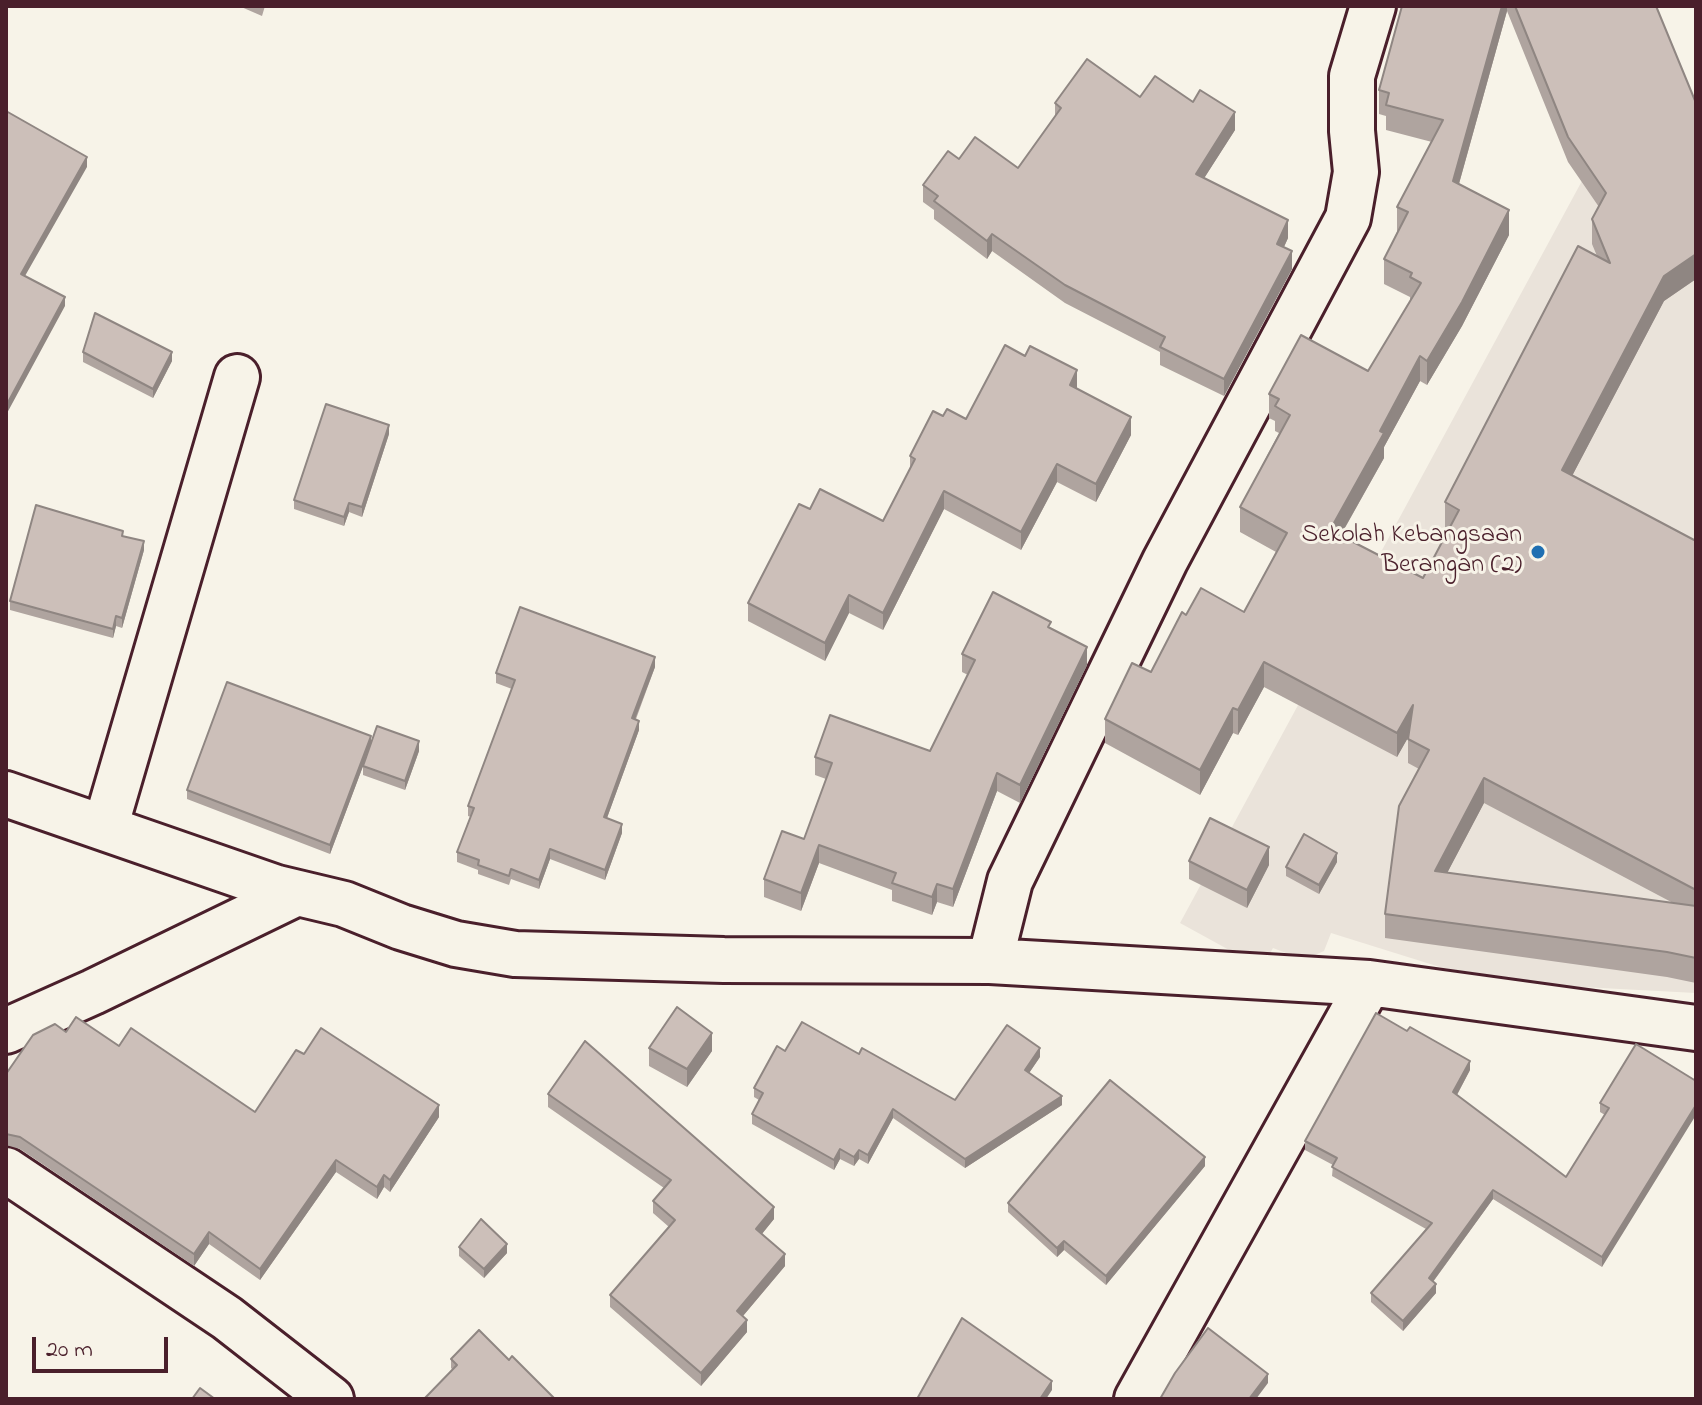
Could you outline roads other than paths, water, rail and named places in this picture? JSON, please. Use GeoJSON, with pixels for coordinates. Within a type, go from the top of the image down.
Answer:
{"type":"FeatureCollection","features":[{"type":"Feature","properties":{"kind":"street"},"geometry":{"type":"LineString","coordinates":[[990,961],[1010,881],[1165,561],[1348,218],[1356,172],[1352,76],[1373,6]]}},
{"type":"Feature","properties":{"kind":"street"},"geometry":{"type":"LineString","coordinates":[[105,828],[237,377]]}},
{"type":"Feature","properties":{"kind":"street"},"geometry":{"type":"LineString","coordinates":[[6,794],[277,888],[344,904],[401,927],[456,944],[515,954],[724,960],[990,961],[1369,983],[1696,1028]]}},
{"type":"Feature","properties":{"kind":"street"},"geometry":{"type":"LineString","coordinates":[[6,1031],[297,893]]}},
{"type":"Feature","properties":{"kind":"street"},"geometry":{"type":"LineString","coordinates":[[1137,1399],[1369,983]]}},
{"type":"Feature","properties":{"kind":"street"},"geometry":{"type":"LineString","coordinates":[[6,1170],[227,1318],[331,1399]]}},
{"type":"Feature","properties":{"kind":"place","name":"Sekolah Kebangsaan Berangan (2)"},"geometry":{"type":"Point","coordinates":[1538,552]}}]}
